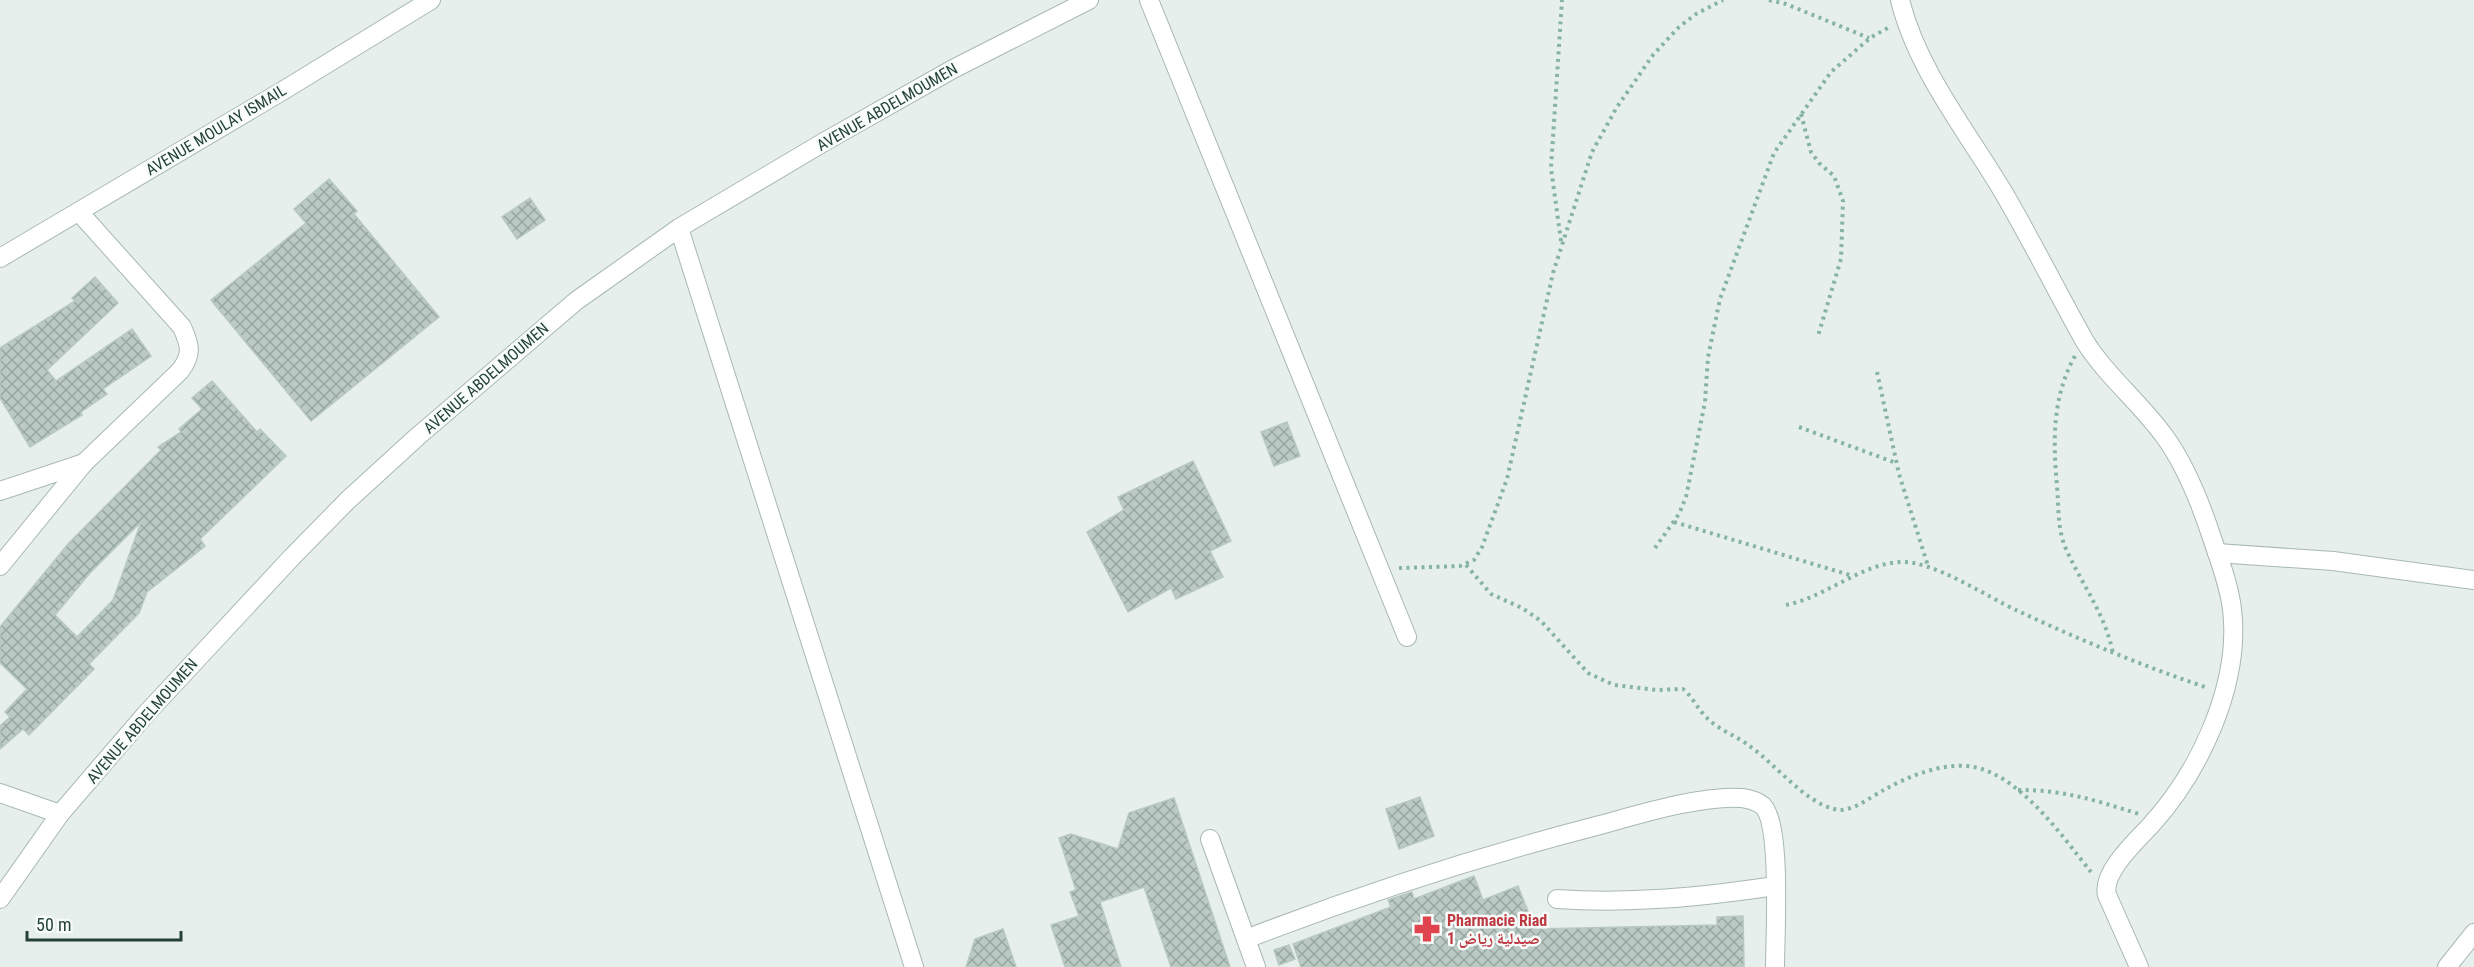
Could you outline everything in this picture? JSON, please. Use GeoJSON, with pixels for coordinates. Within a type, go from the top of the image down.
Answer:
{"type":"FeatureCollection","features":[{"type":"Feature","properties":{"kind":"street","name":"AVENUE MOULAY ISMAIL"},"geometry":{"type":"LineString","coordinates":[[0,258],[431,0]]}},
{"type":"Feature","properties":{"kind":"street","name":"AVENUE ABDELMOUMEN"},"geometry":{"type":"LineString","coordinates":[[0,899],[60,814],[145,715],[230,622],[348,500],[492,371],[576,301],[679,228],[953,69],[1089,0]]}},
{"type":"Feature","properties":{"kind":"street"},"geometry":{"type":"LineString","coordinates":[[1149,0],[1407,637]]}},
{"type":"Feature","properties":{"kind":"street"},"geometry":{"type":"LineString","coordinates":[[1900,0],[1905,19],[1930,72],[2003,192],[2093,355],[2140,405],[2166,439],[2197,496],[2217,553],[2232,610],[2233,637],[2223,694],[2212,730],[2174,797],[2114,869],[2105,888],[2139,967]]}},
{"type":"Feature","properties":{"kind":"street"},"geometry":{"type":"LineString","coordinates":[[0,566],[84,463],[180,371],[188,361],[191,350],[182,327],[79,212]]}},
{"type":"Feature","properties":{"kind":"street"},"geometry":{"type":"LineString","coordinates":[[679,228],[914,967]]}},
{"type":"Feature","properties":{"kind":"street"},"geometry":{"type":"LineString","coordinates":[[0,491],[84,463]]}},
{"type":"Feature","properties":{"kind":"street"},"geometry":{"type":"LineString","coordinates":[[2217,553],[2333,561],[2474,580]]}},
{"type":"Feature","properties":{"kind":"street"},"geometry":{"type":"LineString","coordinates":[[0,793],[60,814]]}},
{"type":"Feature","properties":{"kind":"street"},"geometry":{"type":"LineString","coordinates":[[1246,939],[1398,884],[1533,842],[1651,811],[1700,802],[1741,798],[1751,800],[1765,809],[1770,818],[1775,843],[1774,967]]}},
{"type":"Feature","properties":{"kind":"street"},"geometry":{"type":"LineString","coordinates":[[1210,839],[1256,967]]}},
{"type":"Feature","properties":{"kind":"street"},"geometry":{"type":"LineString","coordinates":[[1557,899],[1648,901],[1717,895],[1775,886]]}},
{"type":"Feature","properties":{"kind":"street"},"geometry":{"type":"LineString","coordinates":[[2447,967],[2474,933]]}},
{"type":"Feature","properties":{"kind":"path"},"geometry":{"type":"LineString","coordinates":[[1561,244],[1551,168],[1562,0]]}},
{"type":"Feature","properties":{"kind":"path"},"geometry":{"type":"LineString","coordinates":[[1378,568],[1466,565],[1474,560],[1486,539],[1507,478],[1561,244],[1592,152],[1603,129],[1633,82],[1679,27],[1696,14],[1723,0]]}},
{"type":"Feature","properties":{"kind":"path"},"geometry":{"type":"LineString","coordinates":[[1769,0],[1786,4],[1870,38]]}},
{"type":"Feature","properties":{"kind":"path"},"geometry":{"type":"LineString","coordinates":[[1655,548],[1674,522],[1682,506],[1705,402],[1708,357],[1720,299],[1774,153],[1800,113],[1832,72],[1870,38],[1905,19]]}},
{"type":"Feature","properties":{"kind":"path"},"geometry":{"type":"LineString","coordinates":[[1800,113],[1811,152],[1819,163],[1834,176],[1843,201],[1841,259],[1818,336]]}},
{"type":"Feature","properties":{"kind":"path"},"geometry":{"type":"LineString","coordinates":[[2084,340],[2067,369],[2056,408],[2054,462],[2058,517],[2066,549],[2108,628],[2113,654]]}},
{"type":"Feature","properties":{"kind":"path"},"geometry":{"type":"LineString","coordinates":[[1877,372],[1896,463],[1928,567]]}},
{"type":"Feature","properties":{"kind":"path"},"geometry":{"type":"LineString","coordinates":[[1799,427],[1896,463]]}},
{"type":"Feature","properties":{"kind":"path"},"geometry":{"type":"LineString","coordinates":[[1674,522],[1853,576]]}},
{"type":"Feature","properties":{"kind":"path"},"geometry":{"type":"LineString","coordinates":[[1786,605],[1816,597],[1853,576],[1898,562],[1928,567],[2015,610],[2113,654],[2223,694]]}},
{"type":"Feature","properties":{"kind":"path"},"geometry":{"type":"LineString","coordinates":[[1466,565],[1491,594],[1522,608],[1541,621],[1588,673],[1614,685],[1658,690],[1683,688],[1710,721],[1750,746],[1800,789],[1832,809],[1847,809],[1912,777],[1948,767],[1978,768],[2018,790],[2040,810],[2105,888]]}},
{"type":"Feature","properties":{"kind":"path"},"geometry":{"type":"LineString","coordinates":[[2018,790],[2059,791],[2080,795],[2156,819]]}},
{"type":"Feature","properties":{"kind":"building"},"geometry":{"type":"Polygon","coordinates":[[[329,179],[357,211],[354,214],[439,317],[311,421],[211,300],[306,223],[294,209],[329,179]]]}},
{"type":"Feature","properties":{"kind":"building"},"geometry":{"type":"Polygon","coordinates":[[[530,198],[545,220],[517,239],[502,217],[530,198]]]}},
{"type":"Feature","properties":{"kind":"building"},"geometry":{"type":"Polygon","coordinates":[[[95,277],[118,303],[47,370],[56,381],[132,329],[151,356],[103,389],[107,394],[81,412],[82,415],[30,447],[0,398],[0,348],[75,301],[72,298],[95,277]]]}},
{"type":"Feature","properties":{"kind":"building"},"geometry":{"type":"Polygon","coordinates":[[[212,381],[257,432],[260,429],[286,456],[200,539],[205,546],[147,592],[139,613],[89,664],[94,669],[29,735],[23,729],[0,749],[0,726],[10,717],[5,712],[27,689],[0,663],[0,627],[68,544],[161,450],[158,447],[181,432],[179,429],[202,409],[192,398],[212,381]],[[141,522],[90,573],[55,615],[77,637],[113,600],[141,522]]]}},
{"type":"Feature","properties":{"kind":"building"},"geometry":{"type":"Polygon","coordinates":[[[1287,422],[1300,456],[1274,466],[1261,432],[1287,422]]]}},
{"type":"Feature","properties":{"kind":"building"},"geometry":{"type":"Polygon","coordinates":[[[1193,461],[1231,541],[1210,551],[1223,577],[1176,599],[1171,588],[1128,612],[1087,532],[1124,510],[1118,497],[1193,461]]]}},
{"type":"Feature","properties":{"kind":"building"},"geometry":{"type":"Polygon","coordinates":[[[1420,797],[1434,836],[1399,849],[1386,809],[1420,797]]]}},
{"type":"Feature","properties":{"kind":"building"},"geometry":{"type":"Polygon","coordinates":[[[1174,798],[1230,967],[1171,967],[1144,887],[1100,902],[1121,967],[1065,967],[1051,925],[1079,916],[1070,892],[1076,890],[1059,838],[1071,834],[1118,849],[1129,813],[1174,798]]]}},
{"type":"Feature","properties":{"kind":"building"},"geometry":{"type":"Polygon","coordinates":[[[1474,876],[1483,900],[1518,886],[1535,929],[1717,925],[1717,917],[1743,916],[1744,967],[1301,967],[1293,944],[1391,907],[1388,900],[1412,892],[1414,899],[1474,876]]]}},
{"type":"Feature","properties":{"kind":"building"},"geometry":{"type":"Polygon","coordinates":[[[1003,929],[1016,967],[966,967],[975,939],[1003,929]]]}},
{"type":"Feature","properties":{"kind":"building"},"geometry":{"type":"Polygon","coordinates":[[[1289,945],[1295,959],[1279,965],[1274,950],[1289,945]]]}},
{"type":"Feature","properties":{"kind":"place","name":"Pharmacie Riad 1 صيدلية رياض"},"geometry":{"type":"Point","coordinates":[1427,929]}}]}
